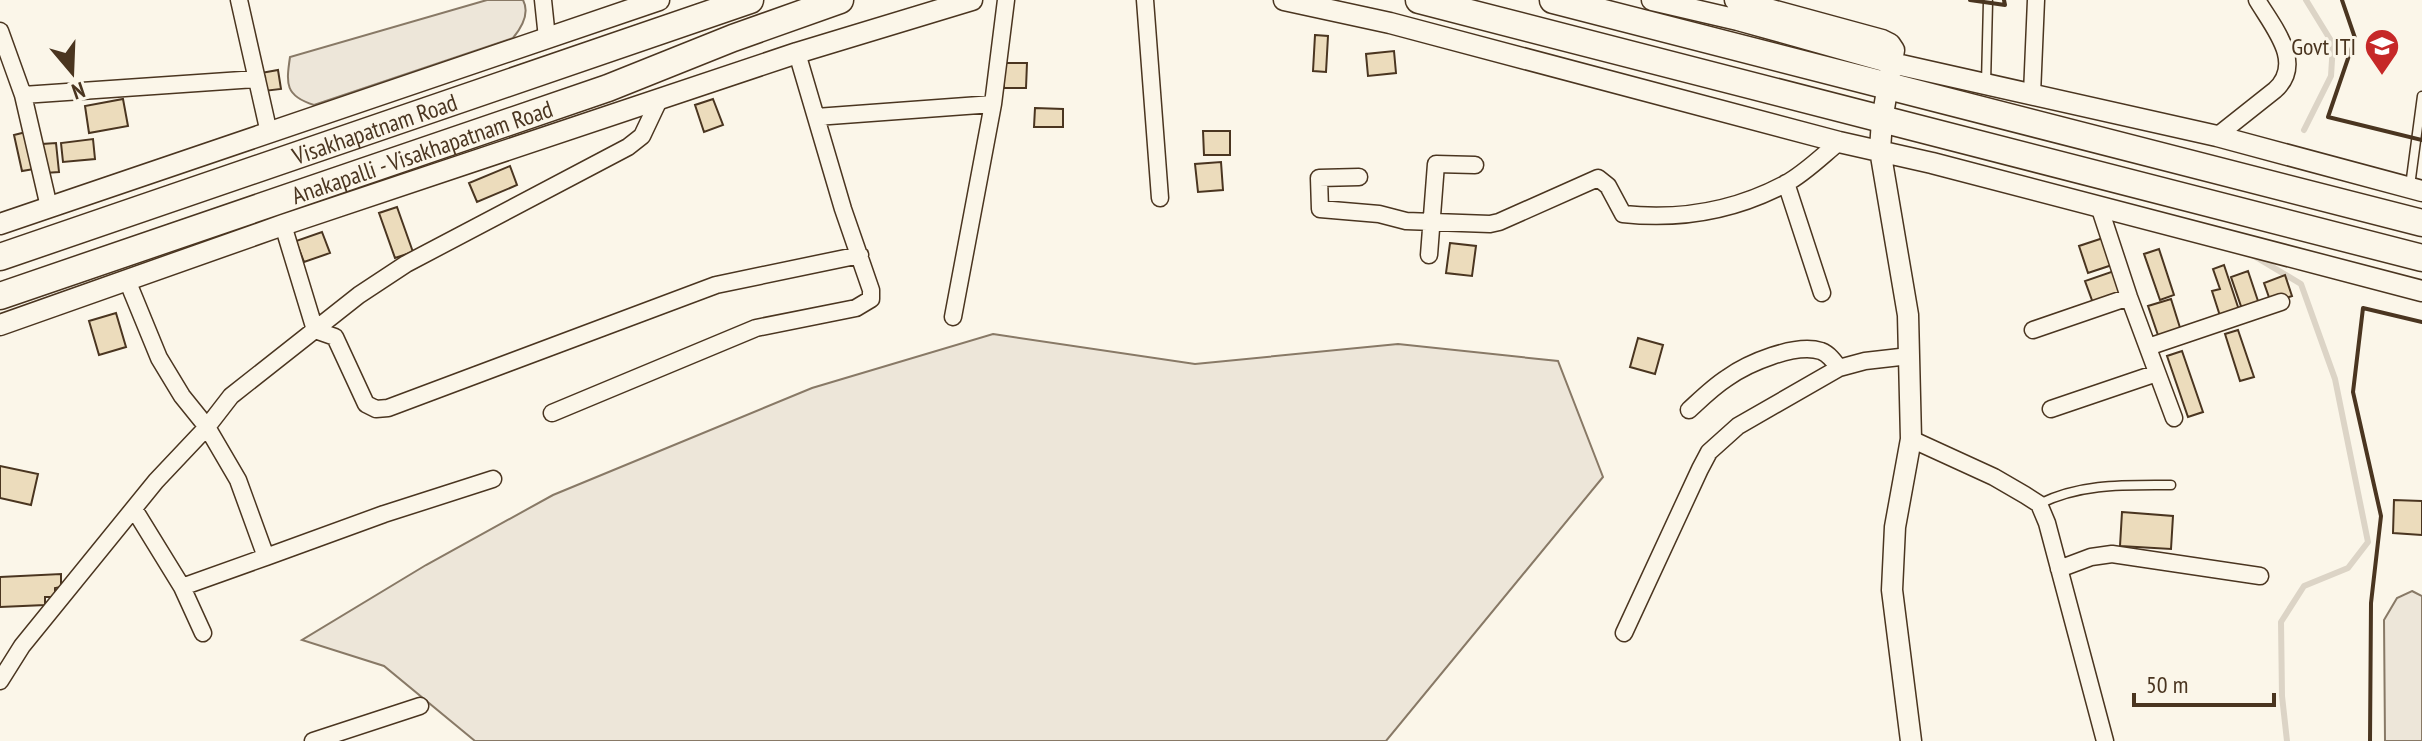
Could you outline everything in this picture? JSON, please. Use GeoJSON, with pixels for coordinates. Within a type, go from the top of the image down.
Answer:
{"type":"FeatureCollection","features":[{"type":"Feature","properties":{"kind":"main road","name":"Visakhapatnam Road"},"geometry":{"type":"LineString","coordinates":[[0,257],[750,0]]}},
{"type":"Feature","properties":{"kind":"main road","name":"Anakapalli - Visakhapatnam Road"},"geometry":{"type":"LineString","coordinates":[[0,296],[608,88],[733,38],[840,0]]}},
{"type":"Feature","properties":{"kind":"main road"},"geometry":{"type":"LineString","coordinates":[[1419,0],[2422,258]]}},
{"type":"Feature","properties":{"kind":"main road"},"geometry":{"type":"LineString","coordinates":[[1553,0],[1890,74],[2422,223]]}},
{"type":"Feature","properties":{"kind":"street"},"geometry":{"type":"LineString","coordinates":[[239,0],[269,133]]}},
{"type":"Feature","properties":{"kind":"street"},"geometry":{"type":"LineString","coordinates":[[543,0],[547,38]]}},
{"type":"Feature","properties":{"kind":"street"},"geometry":{"type":"LineString","coordinates":[[0,224],[659,0]]}},
{"type":"Feature","properties":{"kind":"street"},"geometry":{"type":"LineString","coordinates":[[0,325],[283,225],[797,53],[972,0]]}},
{"type":"Feature","properties":{"kind":"street"},"geometry":{"type":"LineString","coordinates":[[953,317],[993,104],[1006,0]]}},
{"type":"Feature","properties":{"kind":"street"},"geometry":{"type":"LineString","coordinates":[[1145,0],[1160,198]]}},
{"type":"Feature","properties":{"kind":"street"},"geometry":{"type":"LineString","coordinates":[[1284,0],[1390,23],[2422,291]]}},
{"type":"Feature","properties":{"kind":"street"},"geometry":{"type":"LineString","coordinates":[[1652,0],[1734,7],[1890,74],[1986,84],[2032,94],[2217,136],[2416,190]]}},
{"type":"Feature","properties":{"kind":"street"},"geometry":{"type":"LineString","coordinates":[[2032,94],[2036,0]]}},
{"type":"Feature","properties":{"kind":"street"},"geometry":{"type":"LineString","coordinates":[[2217,136],[2284,82],[2288,73],[2283,44],[2257,0]]}},
{"type":"Feature","properties":{"kind":"street"},"geometry":{"type":"LineString","coordinates":[[0,31],[23,95],[49,207]]}},
{"type":"Feature","properties":{"kind":"street"},"geometry":{"type":"LineString","coordinates":[[552,413],[756,328],[865,305],[871,299],[871,290],[843,209],[797,53]]}},
{"type":"Feature","properties":{"kind":"street"},"geometry":{"type":"LineString","coordinates":[[1890,74],[1880,150],[1908,315],[1911,439],[1895,527],[1892,590],[1911,741]]}},
{"type":"Feature","properties":{"kind":"street"},"geometry":{"type":"LineString","coordinates":[[23,95],[257,79]]}},
{"type":"Feature","properties":{"kind":"street"},"geometry":{"type":"LineString","coordinates":[[0,681],[22,646],[231,396],[359,295],[406,264],[628,147],[642,136],[659,100]]}},
{"type":"Feature","properties":{"kind":"street"},"geometry":{"type":"LineString","coordinates":[[816,117],[993,104]]}},
{"type":"Feature","properties":{"kind":"street"},"geometry":{"type":"LineString","coordinates":[[1359,177],[1319,178],[1320,209],[1431,222],[1499,222],[1598,178],[1608,186],[1623,214],[1696,215],[1729,207],[1786,183],[1839,142]]}},
{"type":"Feature","properties":{"kind":"street"},"geometry":{"type":"LineString","coordinates":[[1429,255],[1436,164],[1475,165]]}},
{"type":"Feature","properties":{"kind":"street"},"geometry":{"type":"LineString","coordinates":[[1786,183],[1822,293]]}},
{"type":"Feature","properties":{"kind":"street"},"geometry":{"type":"LineString","coordinates":[[2099,206],[2174,418]]}},
{"type":"Feature","properties":{"kind":"street"},"geometry":{"type":"LineString","coordinates":[[283,225],[315,330]]}},
{"type":"Feature","properties":{"kind":"street"},"geometry":{"type":"LineString","coordinates":[[315,330],[335,337],[366,404],[376,409],[388,408],[716,285],[860,255]]}},
{"type":"Feature","properties":{"kind":"street"},"geometry":{"type":"LineString","coordinates":[[127,280],[159,358],[182,396],[207,427],[238,480],[266,557]]}},
{"type":"Feature","properties":{"kind":"street"},"geometry":{"type":"LineString","coordinates":[[2033,330],[2129,297]]}},
{"type":"Feature","properties":{"kind":"street"},"geometry":{"type":"LineString","coordinates":[[2148,347],[2281,302]]}},
{"type":"Feature","properties":{"kind":"street"},"geometry":{"type":"LineString","coordinates":[[1689,410],[1725,378],[1754,362],[1806,350],[1820,351],[1839,368]]}},
{"type":"Feature","properties":{"kind":"street"},"geometry":{"type":"LineString","coordinates":[[1624,633],[1709,452],[1738,426],[1839,368],[1865,361],[1909,356]]}},
{"type":"Feature","properties":{"kind":"street"},"geometry":{"type":"LineString","coordinates":[[2051,409],[2157,373]]}},
{"type":"Feature","properties":{"kind":"street"},"geometry":{"type":"LineString","coordinates":[[1911,439],[1994,477],[2039,504],[2105,741]]}},
{"type":"Feature","properties":{"kind":"street"},"geometry":{"type":"LineString","coordinates":[[182,587],[384,514],[493,479]]}},
{"type":"Feature","properties":{"kind":"street"},"geometry":{"type":"LineString","coordinates":[[134,509],[182,587],[203,633]]}},
{"type":"Feature","properties":{"kind":"street"},"geometry":{"type":"LineString","coordinates":[[2059,569],[2091,557],[2112,554],[2260,576]]}},
{"type":"Feature","properties":{"kind":"street"},"geometry":{"type":"LineString","coordinates":[[313,741],[420,706]]}},
{"type":"Feature","properties":{"kind":"lane"},"geometry":{"type":"LineString","coordinates":[[1986,84],[1988,2]]}},
{"type":"Feature","properties":{"kind":"lane"},"geometry":{"type":"LineString","coordinates":[[2416,190],[2422,96]]}},
{"type":"Feature","properties":{"kind":"lane"},"geometry":{"type":"LineString","coordinates":[[2039,504],[2070,491],[2107,485],[2171,485]]}},
{"type":"Feature","properties":{"kind":"shaded area"},"geometry":{"type":"Polygon","coordinates":[[[487,0],[523,0],[526,10],[524,20],[513,38],[314,105],[297,98],[290,88],[290,57],[487,0]]]}},
{"type":"Feature","properties":{"kind":"shaded area"},"geometry":{"type":"Polygon","coordinates":[[[993,334],[1195,364],[1398,344],[1558,361],[1603,477],[1386,741],[475,741],[384,666],[302,640],[426,565],[553,495],[812,388],[993,334]]]}},
{"type":"Feature","properties":{"kind":"shaded area"},"geometry":{"type":"Polygon","coordinates":[[[2412,591],[2422,596],[2422,741],[2385,741],[2384,620],[2397,598],[2412,591]]]}},
{"type":"Feature","properties":{"kind":"building"},"geometry":{"type":"Polygon","coordinates":[[[1315,35],[1328,36],[1326,72],[1313,71],[1315,35]]]}},
{"type":"Feature","properties":{"kind":"building"},"geometry":{"type":"Polygon","coordinates":[[[1394,51],[1396,73],[1368,76],[1366,54],[1394,51]]]}},
{"type":"Feature","properties":{"kind":"building"},"geometry":{"type":"Polygon","coordinates":[[[1004,63],[1027,63],[1026,88],[1004,88],[1004,63]]]}},
{"type":"Feature","properties":{"kind":"building"},"geometry":{"type":"Polygon","coordinates":[[[278,70],[281,89],[264,91],[261,73],[278,70]]]}},
{"type":"Feature","properties":{"kind":"building"},"geometry":{"type":"Polygon","coordinates":[[[123,99],[128,126],[89,133],[85,106],[123,99]]]}},
{"type":"Feature","properties":{"kind":"building"},"geometry":{"type":"Polygon","coordinates":[[[713,99],[723,125],[704,132],[695,105],[713,99]]]}},
{"type":"Feature","properties":{"kind":"building"},"geometry":{"type":"Polygon","coordinates":[[[1035,108],[1063,109],[1063,127],[1034,127],[1035,108]]]}},
{"type":"Feature","properties":{"kind":"building"},"geometry":{"type":"Polygon","coordinates":[[[1203,131],[1230,131],[1230,155],[1204,155],[1203,131]]]}},
{"type":"Feature","properties":{"kind":"building"},"geometry":{"type":"Polygon","coordinates":[[[26,132],[34,169],[22,171],[14,135],[26,132]]]}},
{"type":"Feature","properties":{"kind":"building"},"geometry":{"type":"Polygon","coordinates":[[[93,139],[95,159],[63,162],[61,143],[93,139]]]}},
{"type":"Feature","properties":{"kind":"building"},"geometry":{"type":"Polygon","coordinates":[[[56,143],[59,172],[45,173],[42,144],[56,143]]]}},
{"type":"Feature","properties":{"kind":"building"},"geometry":{"type":"Polygon","coordinates":[[[1221,162],[1223,190],[1198,192],[1195,164],[1221,162]]]}},
{"type":"Feature","properties":{"kind":"building"},"geometry":{"type":"Polygon","coordinates":[[[510,166],[517,185],[477,202],[469,183],[510,166]]]}},
{"type":"Feature","properties":{"kind":"building"},"geometry":{"type":"Polygon","coordinates":[[[397,207],[413,252],[395,258],[379,213],[397,207]]]}},
{"type":"Feature","properties":{"kind":"building"},"geometry":{"type":"Polygon","coordinates":[[[322,232],[330,253],[304,262],[296,241],[322,232]]]}},
{"type":"Feature","properties":{"kind":"building"},"geometry":{"type":"Polygon","coordinates":[[[2106,237],[2115,264],[2088,273],[2079,246],[2106,237]]]}},
{"type":"Feature","properties":{"kind":"building"},"geometry":{"type":"Polygon","coordinates":[[[1450,243],[1476,246],[1472,276],[1446,273],[1450,243]]]}},
{"type":"Feature","properties":{"kind":"building"},"geometry":{"type":"Polygon","coordinates":[[[2159,249],[2174,295],[2160,300],[2144,254],[2159,249]]]}},
{"type":"Feature","properties":{"kind":"building"},"geometry":{"type":"Polygon","coordinates":[[[2224,265],[2240,313],[2221,319],[2212,291],[2220,289],[2213,269],[2224,265]]]}},
{"type":"Feature","properties":{"kind":"building"},"geometry":{"type":"Polygon","coordinates":[[[2117,270],[2124,292],[2093,303],[2085,281],[2117,270]]]}},
{"type":"Feature","properties":{"kind":"building"},"geometry":{"type":"Polygon","coordinates":[[[2248,271],[2260,307],[2243,312],[2231,277],[2248,271]]]}},
{"type":"Feature","properties":{"kind":"building"},"geometry":{"type":"Polygon","coordinates":[[[2285,275],[2292,296],[2271,303],[2264,283],[2285,275]]]}},
{"type":"Feature","properties":{"kind":"building"},"geometry":{"type":"Polygon","coordinates":[[[2171,299],[2182,334],[2160,341],[2148,306],[2171,299]]]}},
{"type":"Feature","properties":{"kind":"building"},"geometry":{"type":"Polygon","coordinates":[[[116,313],[126,347],[99,355],[89,321],[116,313]]]}},
{"type":"Feature","properties":{"kind":"building"},"geometry":{"type":"Polygon","coordinates":[[[2238,330],[2254,377],[2240,381],[2225,334],[2238,330]]]}},
{"type":"Feature","properties":{"kind":"building"},"geometry":{"type":"Polygon","coordinates":[[[1638,338],[1663,345],[1655,374],[1630,367],[1638,338]]]}},
{"type":"Feature","properties":{"kind":"building"},"geometry":{"type":"Polygon","coordinates":[[[2182,351],[2203,412],[2188,417],[2167,356],[2182,351]]]}},
{"type":"Feature","properties":{"kind":"building"},"geometry":{"type":"Polygon","coordinates":[[[0,466],[38,474],[31,505],[0,498],[0,466]]]}},
{"type":"Feature","properties":{"kind":"building"},"geometry":{"type":"Polygon","coordinates":[[[2394,500],[2422,501],[2422,535],[2393,533],[2394,500]]]}},
{"type":"Feature","properties":{"kind":"building"},"geometry":{"type":"Polygon","coordinates":[[[2122,512],[2173,516],[2171,549],[2120,546],[2122,512]]]}},
{"type":"Feature","properties":{"kind":"building"},"geometry":{"type":"Polygon","coordinates":[[[61,574],[61,587],[55,588],[55,597],[45,597],[45,605],[0,607],[0,577],[61,574]]]}},
{"type":"Feature","properties":{"kind":"waterway"},"geometry":{"type":"LineString","coordinates":[[2304,130],[2331,76],[2333,44],[2306,0]]}},
{"type":"Feature","properties":{"kind":"waterway"},"geometry":{"type":"LineString","coordinates":[[2254,256],[2301,284],[2335,379],[2368,542],[2348,568],[2304,586],[2281,622],[2282,696],[2287,741]]}},
{"type":"Feature","properties":{"kind":"wall"},"geometry":{"type":"LineString","coordinates":[[1970,0],[2005,5],[2004,0]]}},
{"type":"Feature","properties":{"kind":"wall"},"geometry":{"type":"LineString","coordinates":[[2342,0],[2355,38],[2328,117],[2422,140]]}},
{"type":"Feature","properties":{"kind":"wall"},"geometry":{"type":"LineString","coordinates":[[2370,741],[2371,603],[2381,516],[2353,392],[2363,308],[2422,322]]}},
{"type":"Feature","properties":{"kind":"place","name":"Govt ITI"},"geometry":{"type":"Point","coordinates":[2382,77]}}]}
